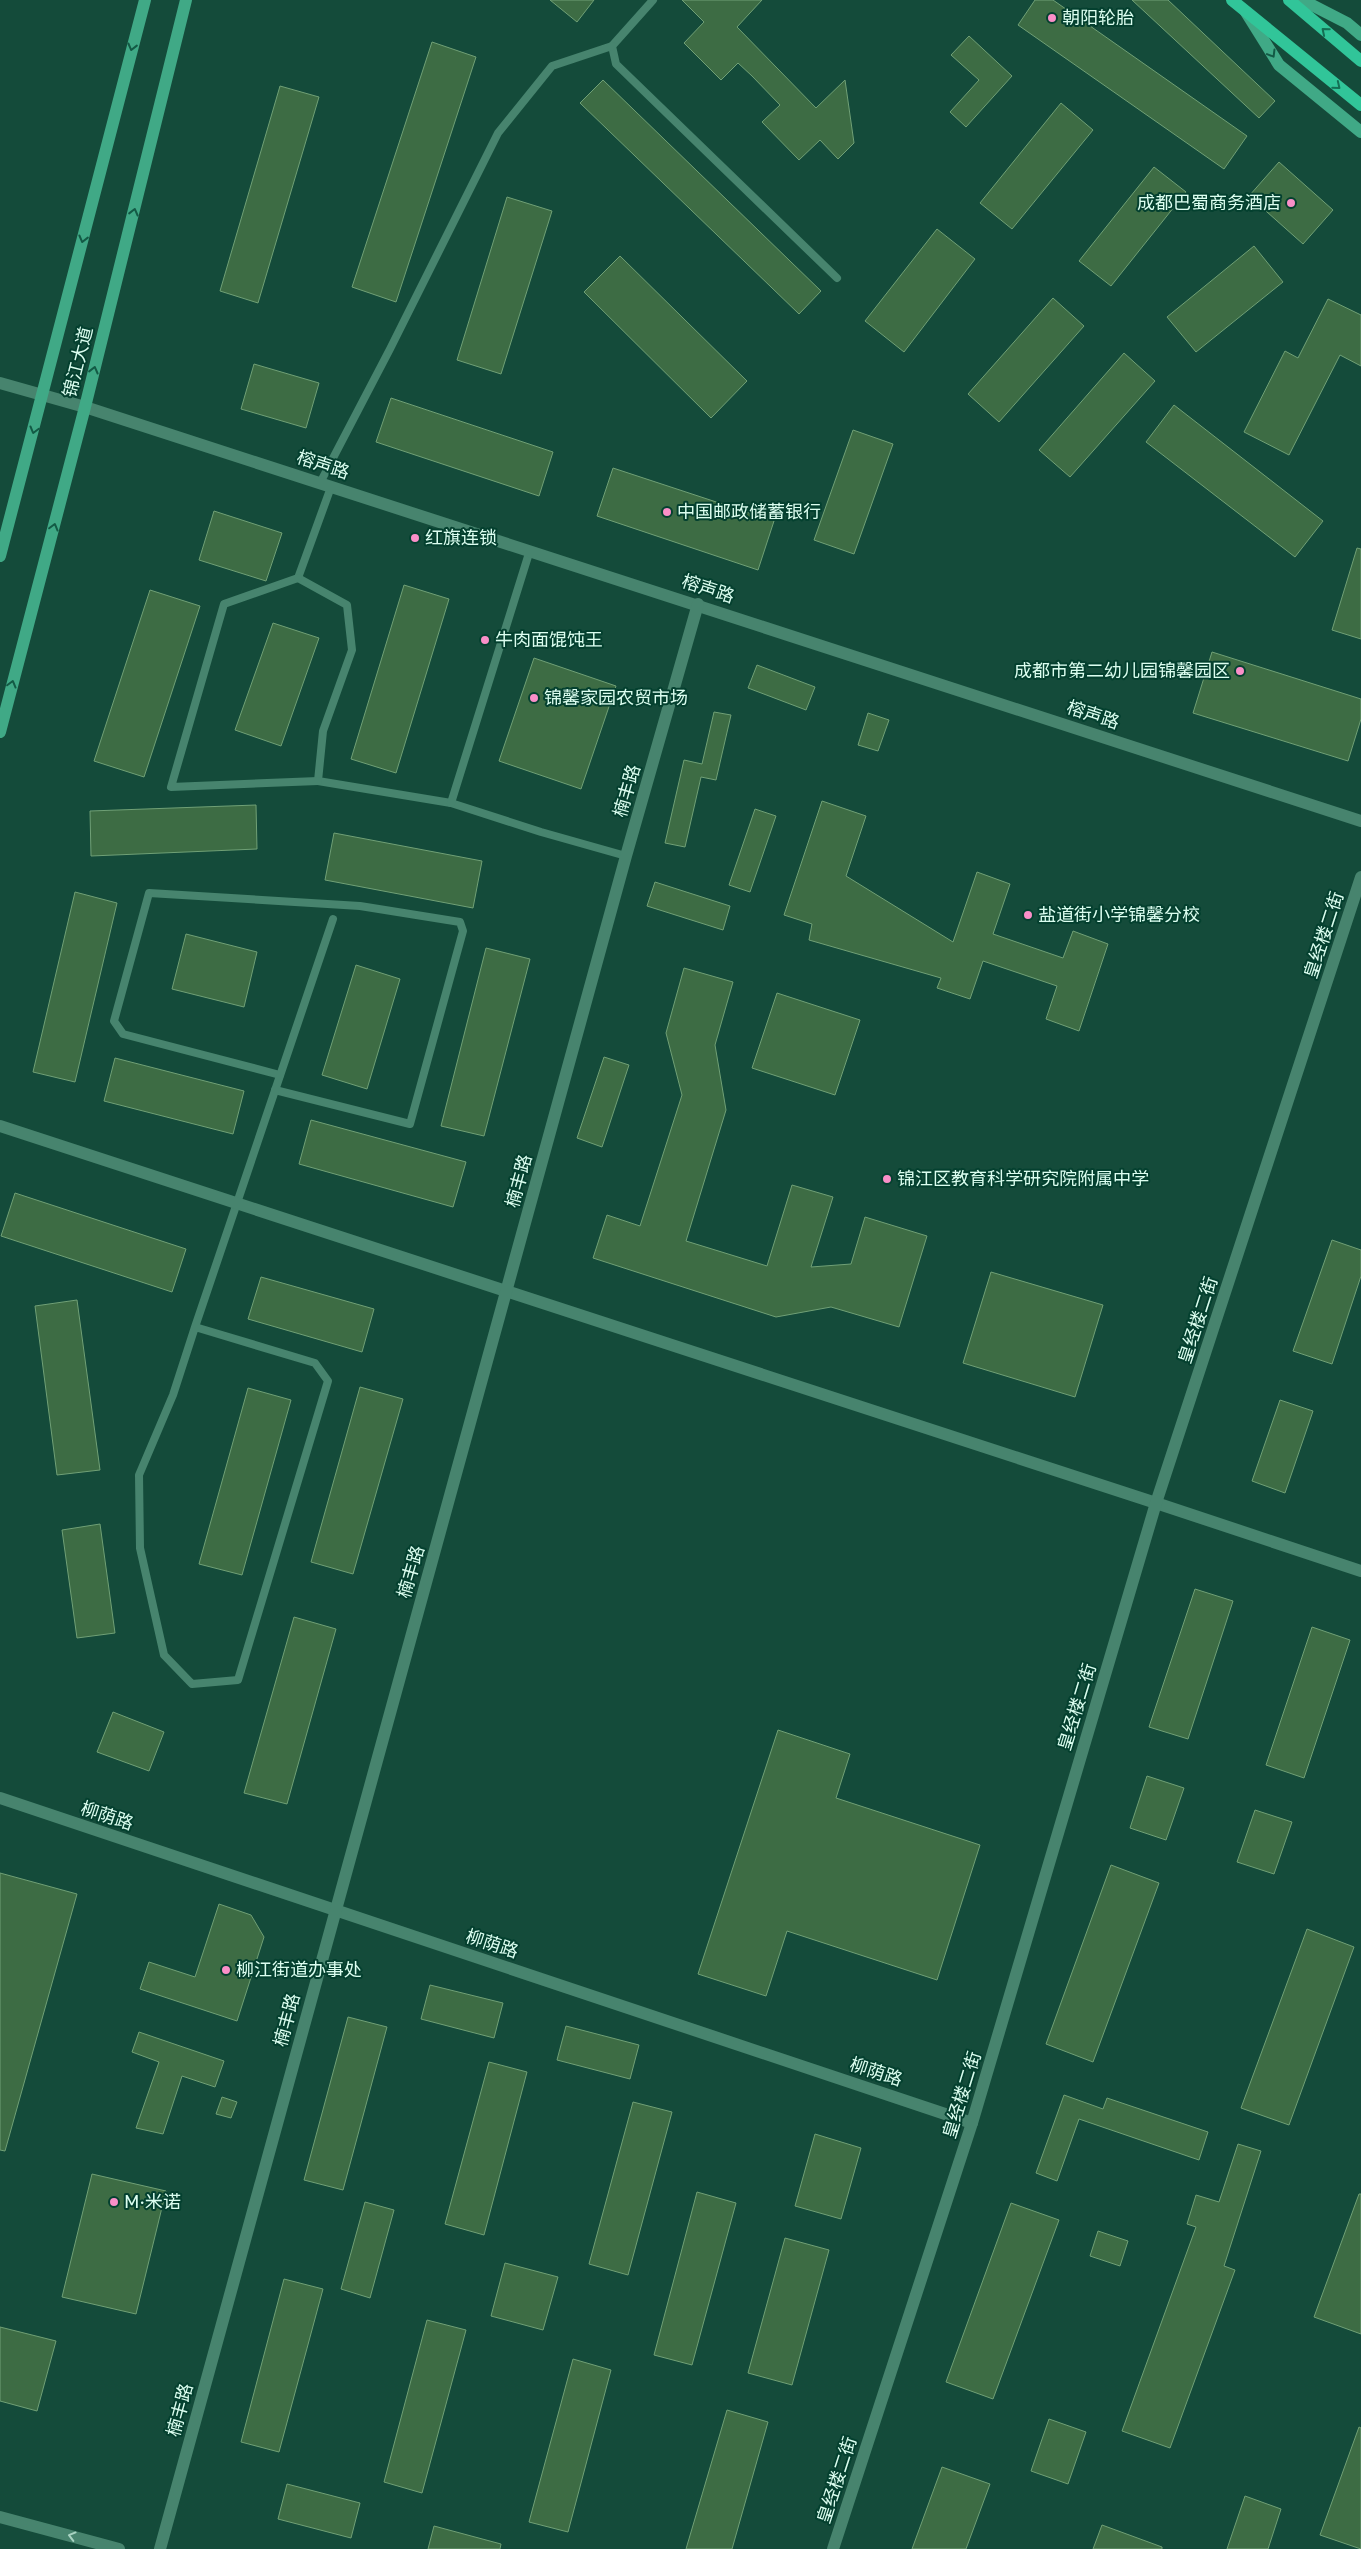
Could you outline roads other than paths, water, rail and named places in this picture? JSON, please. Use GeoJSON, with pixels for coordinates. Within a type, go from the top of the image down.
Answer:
{"type":"FeatureCollection","features":[{"type":"Feature","properties":{"kind":"main road","name":"锦江大道"},"geometry":{"type":"LineString","coordinates":[[0,556],[43,396],[144,0]]}},
{"type":"Feature","properties":{"kind":"main road","name":"锦江大道"},"geometry":{"type":"LineString","coordinates":[[0,732],[85,407],[186,0]]}},
{"type":"Feature","properties":{"kind":"main road"},"geometry":{"type":"LineString","coordinates":[[1232,0],[1361,106]]}},
{"type":"Feature","properties":{"kind":"main road"},"geometry":{"type":"LineString","coordinates":[[1289,0],[1361,61]]}},
{"type":"Feature","properties":{"kind":"main road"},"geometry":{"type":"LineString","coordinates":[[1302,0],[1347,23],[1361,35]]}},
{"type":"Feature","properties":{"kind":"main road"},"geometry":{"type":"LineString","coordinates":[[1246,12],[1279,65],[1361,132]]}},
{"type":"Feature","properties":{"kind":"street","name":"榕声路"},"geometry":{"type":"LineString","coordinates":[[0,383],[85,407],[698,604],[1361,821]]}},
{"type":"Feature","properties":{"kind":"street","name":"楠丰路"},"geometry":{"type":"LineString","coordinates":[[160,2549],[626,856],[698,604]]}},
{"type":"Feature","properties":{"kind":"street","name":"皇经楼二街"},"geometry":{"type":"LineString","coordinates":[[833,2549],[972,2123],[1156,1503],[1361,877]]}},
{"type":"Feature","properties":{"kind":"street"},"geometry":{"type":"LineString","coordinates":[[0,1126],[1361,1571]]}},
{"type":"Feature","properties":{"kind":"street","name":"柳荫路"},"geometry":{"type":"LineString","coordinates":[[0,1798],[972,2123]]}},
{"type":"Feature","properties":{"kind":"street"},"geometry":{"type":"LineString","coordinates":[[0,2517],[119,2549]]}},
{"type":"Feature","properties":{"kind":"lane"},"geometry":{"type":"LineString","coordinates":[[298,578],[326,485],[390,349],[498,134],[552,66],[612,46],[653,0]]}},
{"type":"Feature","properties":{"kind":"lane"},"geometry":{"type":"LineString","coordinates":[[612,46],[616,64],[837,278]]}},
{"type":"Feature","properties":{"kind":"lane"},"geometry":{"type":"LineString","coordinates":[[451,803],[530,550]]}},
{"type":"Feature","properties":{"kind":"lane"},"geometry":{"type":"LineString","coordinates":[[318,780],[323,731],[352,650],[347,605],[298,578],[224,604],[171,788],[318,780],[451,803],[540,832],[626,856]]}},
{"type":"Feature","properties":{"kind":"lane"},"geometry":{"type":"LineString","coordinates":[[275,1090],[410,1124],[463,932],[460,922],[360,906],[149,893],[114,1022],[124,1034],[280,1075]]}},
{"type":"Feature","properties":{"kind":"lane"},"geometry":{"type":"LineString","coordinates":[[195,1327],[315,1363],[328,1381],[238,1680],[192,1684],[164,1655],[140,1548],[139,1475],[173,1395],[195,1327],[333,919]]}},
{"type":"Feature","properties":{"kind":"place","name":"朝阳轮胎"},"geometry":{"type":"Point","coordinates":[1052,18]}},
{"type":"Feature","properties":{"kind":"place","name":"成都巴蜀商务酒店"},"geometry":{"type":"Point","coordinates":[1291,203]}},
{"type":"Feature","properties":{"kind":"place","name":"中国邮政储蓄银行"},"geometry":{"type":"Point","coordinates":[667,512]}},
{"type":"Feature","properties":{"kind":"place","name":"红旗连锁"},"geometry":{"type":"Point","coordinates":[415,538]}},
{"type":"Feature","properties":{"kind":"place","name":"牛肉面馄饨王"},"geometry":{"type":"Point","coordinates":[485,640]}},
{"type":"Feature","properties":{"kind":"place","name":"成都市第二幼儿园锦馨园区"},"geometry":{"type":"Point","coordinates":[1240,671]}},
{"type":"Feature","properties":{"kind":"place","name":"锦馨家园农贸市场"},"geometry":{"type":"Point","coordinates":[534,698]}},
{"type":"Feature","properties":{"kind":"place","name":"盐道街小学锦馨分校"},"geometry":{"type":"Point","coordinates":[1028,915]}},
{"type":"Feature","properties":{"kind":"place","name":"锦江区教育科学研究院附属中学"},"geometry":{"type":"Point","coordinates":[887,1179]}},
{"type":"Feature","properties":{"kind":"place","name":"柳江街道办事处"},"geometry":{"type":"Point","coordinates":[226,1970]}},
{"type":"Feature","properties":{"kind":"place","name":"M·米诺"},"geometry":{"type":"Point","coordinates":[114,2202]}}]}
